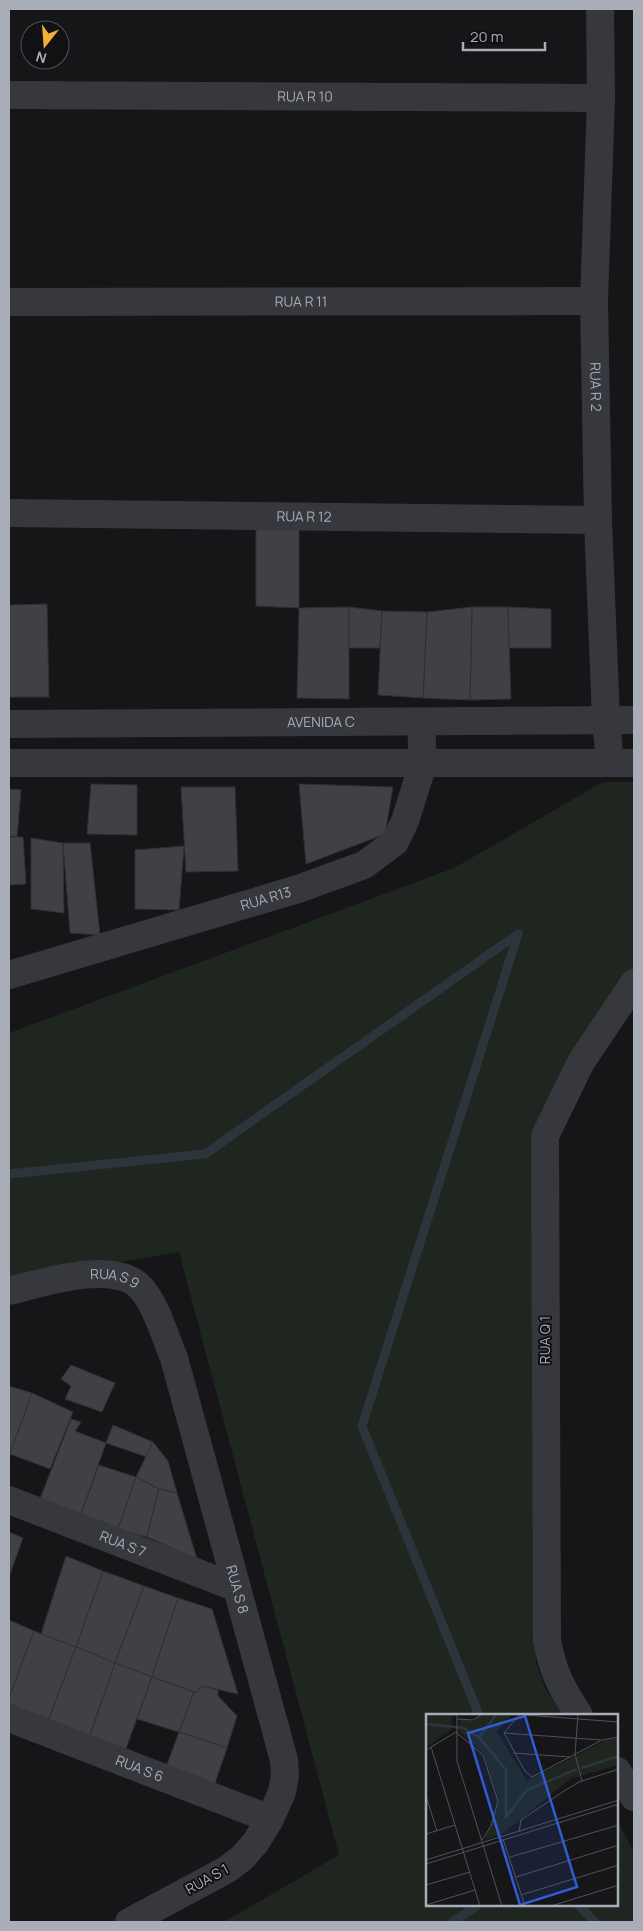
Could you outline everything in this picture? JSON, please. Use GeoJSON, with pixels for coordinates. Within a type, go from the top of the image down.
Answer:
{"type":"FeatureCollection","features":[{"type":"Feature","properties":{"kind":"street","name":"RUA R 2"},"geometry":{"type":"LineString","coordinates":[[600,9],[601,98],[594,301],[598,520],[606,720],[622,763]]}},
{"type":"Feature","properties":{"kind":"street","name":"RUA R 10"},"geometry":{"type":"LineString","coordinates":[[9,95],[601,98]]}},
{"type":"Feature","properties":{"kind":"street","name":"RUA R 11"},"geometry":{"type":"LineString","coordinates":[[9,302],[594,301]]}},
{"type":"Feature","properties":{"kind":"street","name":"RUA R 12"},"geometry":{"type":"LineString","coordinates":[[9,513],[598,520]]}},
{"type":"Feature","properties":{"kind":"street","name":"AVENIDA C"},"geometry":{"type":"LineString","coordinates":[[9,724],[634,720]]}},
{"type":"Feature","properties":{"kind":"street","name":"RUA R13"},"geometry":{"type":"LineString","coordinates":[[9,975],[298,889],[364,865],[395,842],[405,821],[423,764],[421,722]]}},
{"type":"Feature","properties":{"kind":"street"},"geometry":{"type":"LineString","coordinates":[[9,764],[622,763]]}},
{"type":"Feature","properties":{"kind":"street","name":"RUA Q 1"},"geometry":{"type":"LineString","coordinates":[[578,1714],[561,1688],[551,1662],[546,1640],[545,1136],[581,1062],[634,983]]}},
{"type":"Feature","properties":{"kind":"street","name":"RUA S 9"},"geometry":{"type":"LineString","coordinates":[[9,1291],[92,1272],[118,1276],[139,1285],[154,1306],[174,1358]]}},
{"type":"Feature","properties":{"kind":"street","name":"RUA S 8"},"geometry":{"type":"LineString","coordinates":[[174,1358],[284,1760],[285,1776],[282,1792],[270,1819]]}},
{"type":"Feature","properties":{"kind":"street","name":"RUA S 7"},"geometry":{"type":"LineString","coordinates":[[9,1500],[237,1588]]}},
{"type":"Feature","properties":{"kind":"street","name":"RUA S 6"},"geometry":{"type":"LineString","coordinates":[[9,1718],[270,1819]]}},
{"type":"Feature","properties":{"kind":"street"},"geometry":{"type":"LineString","coordinates":[[618,1773],[634,1797]]}},
{"type":"Feature","properties":{"kind":"street","name":"RUA S 1"},"geometry":{"type":"LineString","coordinates":[[129,1922],[226,1870],[242,1858],[256,1842],[270,1819]]}},
{"type":"Feature","properties":{"kind":"shaded area"},"geometry":{"type":"Polygon","coordinates":[[[603,782],[634,782],[634,967],[620,986],[534,1191],[536,1663],[546,1690],[563,1714],[426,1714],[426,1906],[618,1906],[618,1821],[634,1853],[634,1922],[224,1922],[339,1855],[179,1252],[9,1282],[9,1033],[454,868],[603,782]]]}},
{"type":"Feature","properties":{"kind":"building"},"geometry":{"type":"Polygon","coordinates":[[[299,526],[299,608],[256,606],[256,527],[299,526]]]}},
{"type":"Feature","properties":{"kind":"building"},"geometry":{"type":"Polygon","coordinates":[[[47,604],[49,697],[9,697],[9,605],[47,604]]]}},
{"type":"Feature","properties":{"kind":"building"},"geometry":{"type":"Polygon","coordinates":[[[349,607],[349,699],[297,698],[299,608],[349,607]]]}},
{"type":"Feature","properties":{"kind":"building"},"geometry":{"type":"Polygon","coordinates":[[[349,607],[382,611],[380,648],[349,648],[349,607]]]}},
{"type":"Feature","properties":{"kind":"building"},"geometry":{"type":"Polygon","coordinates":[[[472,607],[508,607],[511,699],[470,700],[472,607]]]}},
{"type":"Feature","properties":{"kind":"building"},"geometry":{"type":"Polygon","coordinates":[[[472,607],[470,700],[423,698],[427,612],[472,607]]]}},
{"type":"Feature","properties":{"kind":"building"},"geometry":{"type":"Polygon","coordinates":[[[508,607],[551,609],[551,648],[509,648],[508,607]]]}},
{"type":"Feature","properties":{"kind":"building"},"geometry":{"type":"Polygon","coordinates":[[[382,611],[427,612],[423,698],[378,695],[382,611]]]}},
{"type":"Feature","properties":{"kind":"building"},"geometry":{"type":"Polygon","coordinates":[[[91,784],[137,785],[137,835],[87,834],[91,784]]]}},
{"type":"Feature","properties":{"kind":"building"},"geometry":{"type":"Polygon","coordinates":[[[299,784],[393,787],[385,834],[306,864],[299,784]]]}},
{"type":"Feature","properties":{"kind":"building"},"geometry":{"type":"Polygon","coordinates":[[[181,787],[235,787],[238,871],[186,872],[181,787]]]}},
{"type":"Feature","properties":{"kind":"building"},"geometry":{"type":"Polygon","coordinates":[[[9,789],[21,790],[17,837],[9,836],[9,789]]]}},
{"type":"Feature","properties":{"kind":"building"},"geometry":{"type":"Polygon","coordinates":[[[9,837],[23,837],[26,884],[9,885],[9,837]]]}},
{"type":"Feature","properties":{"kind":"building"},"geometry":{"type":"Polygon","coordinates":[[[31,838],[63,843],[64,913],[31,909],[31,838]]]}},
{"type":"Feature","properties":{"kind":"building"},"geometry":{"type":"Polygon","coordinates":[[[63,843],[90,843],[100,935],[70,933],[63,843]]]}},
{"type":"Feature","properties":{"kind":"building"},"geometry":{"type":"Polygon","coordinates":[[[184,846],[179,910],[135,909],[135,850],[184,846]]]}},
{"type":"Feature","properties":{"kind":"building"},"geometry":{"type":"Polygon","coordinates":[[[71,1365],[115,1383],[102,1412],[65,1399],[71,1386],[61,1379],[71,1365]]]}},
{"type":"Feature","properties":{"kind":"building"},"geometry":{"type":"Polygon","coordinates":[[[9,1386],[32,1393],[9,1459],[9,1386]]]}},
{"type":"Feature","properties":{"kind":"building"},"geometry":{"type":"Polygon","coordinates":[[[32,1393],[73,1412],[50,1469],[10,1454],[32,1393]]]}},
{"type":"Feature","properties":{"kind":"building"},"geometry":{"type":"Polygon","coordinates":[[[71,1419],[81,1422],[75,1431],[106,1443],[81,1514],[40,1499],[71,1419]]]}},
{"type":"Feature","properties":{"kind":"building"},"geometry":{"type":"Polygon","coordinates":[[[113,1425],[153,1442],[147,1457],[106,1443],[113,1425]]]}},
{"type":"Feature","properties":{"kind":"building"},"geometry":{"type":"Polygon","coordinates":[[[153,1442],[168,1461],[177,1493],[159,1489],[136,1477],[153,1442]]]}},
{"type":"Feature","properties":{"kind":"building"},"geometry":{"type":"Polygon","coordinates":[[[99,1465],[136,1477],[118,1529],[81,1514],[99,1465]]]}},
{"type":"Feature","properties":{"kind":"building"},"geometry":{"type":"Polygon","coordinates":[[[136,1477],[159,1489],[147,1537],[118,1529],[136,1477]]]}},
{"type":"Feature","properties":{"kind":"building"},"geometry":{"type":"Polygon","coordinates":[[[159,1489],[177,1493],[197,1559],[147,1537],[159,1489]]]}},
{"type":"Feature","properties":{"kind":"building"},"geometry":{"type":"Polygon","coordinates":[[[9,1532],[23,1538],[9,1577],[9,1532]]]}},
{"type":"Feature","properties":{"kind":"building"},"geometry":{"type":"Polygon","coordinates":[[[66,1556],[103,1571],[76,1647],[41,1634],[66,1556]]]}},
{"type":"Feature","properties":{"kind":"building"},"geometry":{"type":"Polygon","coordinates":[[[103,1571],[144,1586],[115,1663],[76,1647],[103,1571]]]}},
{"type":"Feature","properties":{"kind":"building"},"geometry":{"type":"Polygon","coordinates":[[[144,1586],[178,1598],[152,1677],[115,1663],[144,1586]]]}},
{"type":"Feature","properties":{"kind":"building"},"geometry":{"type":"Polygon","coordinates":[[[178,1598],[212,1609],[238,1694],[202,1686],[197,1692],[194,1692],[152,1677],[178,1598]]]}},
{"type":"Feature","properties":{"kind":"building"},"geometry":{"type":"Polygon","coordinates":[[[9,1620],[34,1631],[9,1698],[9,1620]]]}},
{"type":"Feature","properties":{"kind":"building"},"geometry":{"type":"Polygon","coordinates":[[[34,1631],[76,1647],[47,1724],[9,1708],[9,1698],[34,1631]]]}},
{"type":"Feature","properties":{"kind":"building"},"geometry":{"type":"Polygon","coordinates":[[[76,1647],[115,1663],[88,1741],[47,1724],[76,1647]]]}},
{"type":"Feature","properties":{"kind":"building"},"geometry":{"type":"Polygon","coordinates":[[[115,1663],[152,1677],[124,1754],[88,1741],[115,1663]]]}},
{"type":"Feature","properties":{"kind":"building"},"geometry":{"type":"Polygon","coordinates":[[[152,1677],[194,1692],[179,1732],[137,1719],[152,1677]]]}},
{"type":"Feature","properties":{"kind":"building"},"geometry":{"type":"Polygon","coordinates":[[[202,1686],[218,1690],[218,1696],[237,1716],[227,1748],[179,1732],[194,1692],[197,1692],[202,1686]]]}},
{"type":"Feature","properties":{"kind":"building"},"geometry":{"type":"Polygon","coordinates":[[[179,1732],[227,1748],[213,1789],[165,1770],[179,1732]]]}},
{"type":"Feature","properties":{"kind":"waterway"},"geometry":{"type":"LineString","coordinates":[[9,1174],[205,1154],[518,934]]}},
{"type":"Feature","properties":{"kind":"waterway"},"geometry":{"type":"LineString","coordinates":[[479,1714],[362,1426],[518,934]]}},
{"type":"Feature","properties":{"kind":"waterway"},"geometry":{"type":"LineString","coordinates":[[452,1922],[476,1906]]}},
{"type":"Feature","properties":{"kind":"waterway"},"geometry":{"type":"LineString","coordinates":[[579,1906],[595,1922]]}}]}
